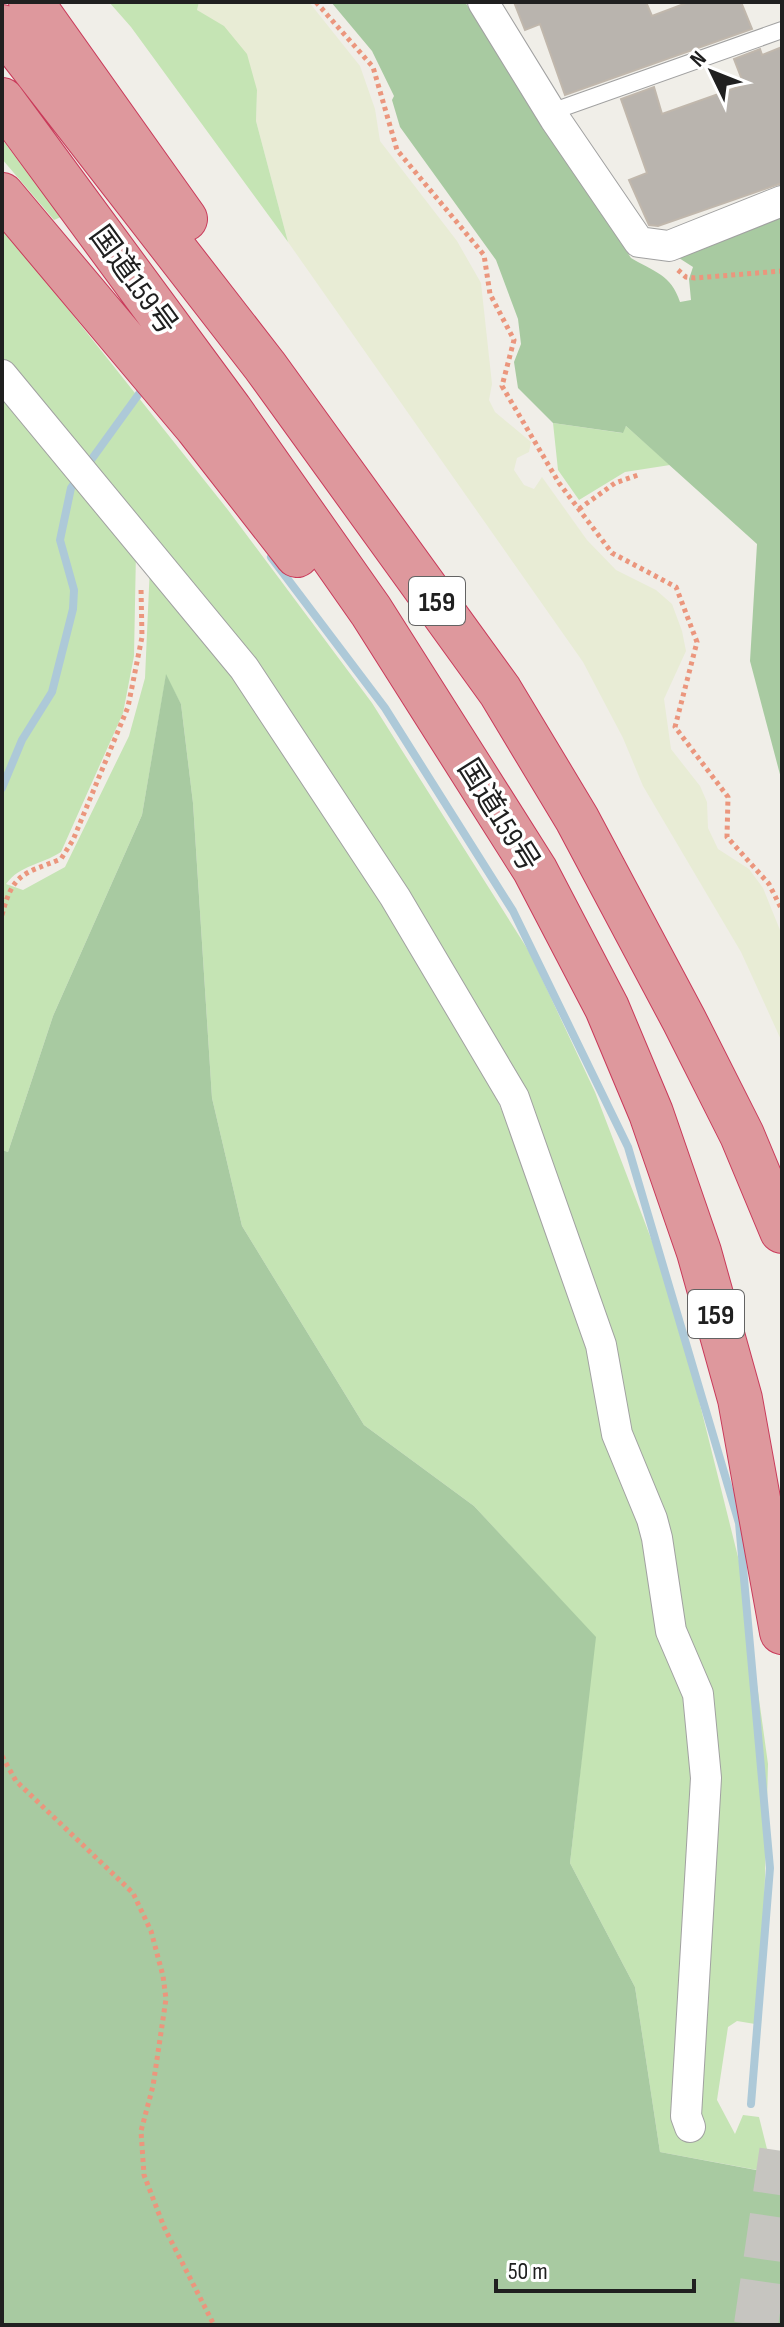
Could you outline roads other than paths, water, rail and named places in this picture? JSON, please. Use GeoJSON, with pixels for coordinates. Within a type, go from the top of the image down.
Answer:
{"type":"FeatureCollection","features":[{"type":"Feature","properties":{"kind":"highway","name":"159"},"geometry":{"type":"LineString","coordinates":[[31,2],[283,359],[433,595]]}},
{"type":"Feature","properties":{"kind":"highway","name":"国道159号"},"geometry":{"type":"LineString","coordinates":[[2,27],[265,366],[500,691],[577,819],[742,1135],[782,1231]]}},
{"type":"Feature","properties":{"kind":"highway","name":"国道159号"},"geometry":{"type":"LineString","coordinates":[[2,100],[230,410],[371,611],[535,870],[607,1008],[651,1113],[699,1252],[740,1399],[782,1632]]}},
{"type":"Feature","properties":{"kind":"highway","name":"159"},"geometry":{"type":"LineString","coordinates":[[2,195],[197,427],[381,661],[535,870]]}},
{"type":"Feature","properties":{"kind":"street"},"geometry":{"type":"LineString","coordinates":[[483,2],[551,112],[639,242],[669,246],[782,201]]}},
{"type":"Feature","properties":{"kind":"street"},"geometry":{"type":"LineString","coordinates":[[2,375],[244,668],[395,897],[514,1098],[601,1345],[617,1434],[655,1528],[671,1631],[698,1694],[701,1711],[706,1778],[686,2116],[690,2127]]}},
{"type":"Feature","properties":{"kind":"lane"},"geometry":{"type":"LineString","coordinates":[[551,112],[782,30]]}},
{"type":"Feature","properties":{"kind":"waterway"},"geometry":{"type":"LineString","coordinates":[[86,467],[141,391]]}},
{"type":"Feature","properties":{"kind":"waterway"},"geometry":{"type":"LineString","coordinates":[[2,788],[22,740],[52,692],[73,609],[74,590],[60,540],[71,488],[78,478]]}},
{"type":"Feature","properties":{"kind":"waterway"},"geometry":{"type":"LineString","coordinates":[[271,557],[385,708],[513,911],[628,1147],[739,1523],[770,1868],[751,2104]]}},
{"type":"Feature","properties":{"kind":"tunnel"},"geometry":{"type":"LineString","coordinates":[[756,2325],[782,2146]]}}]}
